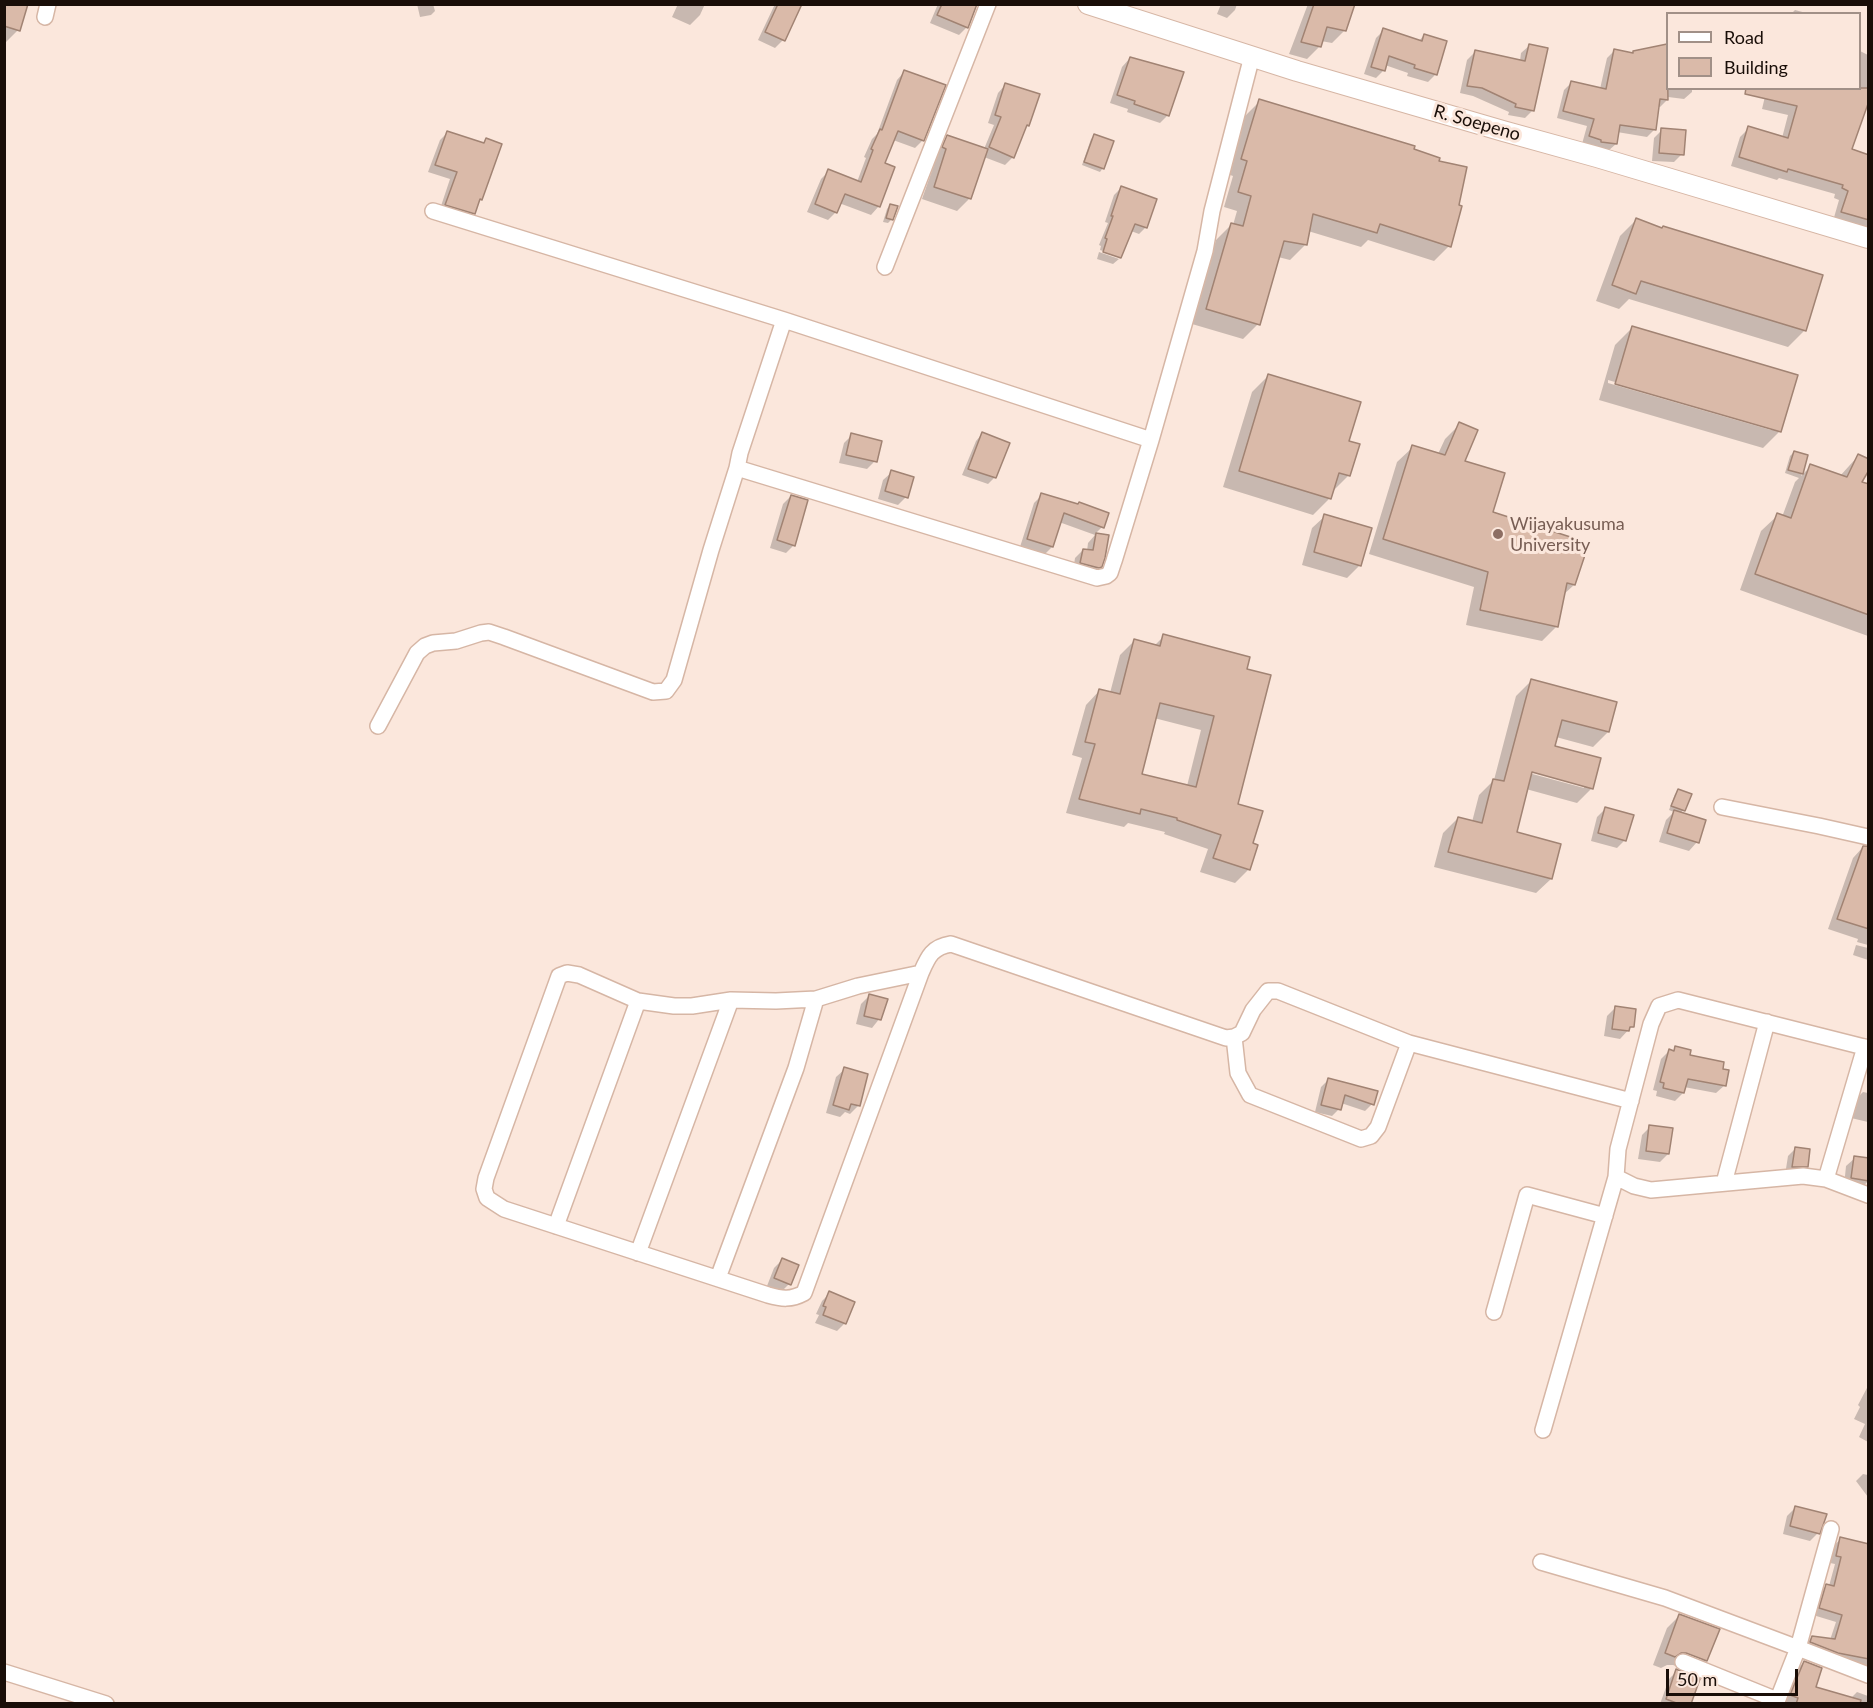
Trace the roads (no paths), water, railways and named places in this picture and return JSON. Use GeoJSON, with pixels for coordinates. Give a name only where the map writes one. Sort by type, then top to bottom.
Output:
{"type":"FeatureCollection","features":[{"type":"Feature","properties":{"kind":"street"},"geometry":{"type":"LineString","coordinates":[[885,267],[988,4]]}},
{"type":"Feature","properties":{"kind":"street","name":"R. Soepeno"},"geometry":{"type":"LineString","coordinates":[[1088,4],[1308,74],[1869,238]]}},
{"type":"Feature","properties":{"kind":"street"},"geometry":{"type":"LineString","coordinates":[[737,468],[1103,578],[1110,573],[1205,251],[1212,211],[1252,56]]}},
{"type":"Feature","properties":{"kind":"street"},"geometry":{"type":"LineString","coordinates":[[433,211],[783,320],[1151,440]]}},
{"type":"Feature","properties":{"kind":"street"},"geometry":{"type":"LineString","coordinates":[[378,726],[417,653],[425,646],[489,632],[653,692],[666,691],[674,680],[740,453],[783,320]]}},
{"type":"Feature","properties":{"kind":"street"},"geometry":{"type":"LineString","coordinates":[[1722,807],[1869,837]]}},
{"type":"Feature","properties":{"kind":"street"},"geometry":{"type":"LineString","coordinates":[[921,973],[858,986],[816,999],[731,1000],[692,1006],[638,1001],[579,975],[567,973],[559,976],[486,1178],[484,1189],[487,1198],[504,1209],[780,1299],[793,1299],[804,1293],[921,973],[928,957],[939,945],[951,944],[1226,1038],[1242,1033],[1253,1010],[1268,991],[1278,991],[1409,1043],[1631,1101]]}},
{"type":"Feature","properties":{"kind":"street"},"geometry":{"type":"LineString","coordinates":[[718,1278],[796,1068],[816,999]]}},
{"type":"Feature","properties":{"kind":"street"},"geometry":{"type":"LineString","coordinates":[[638,1253],[731,1000]]}},
{"type":"Feature","properties":{"kind":"street"},"geometry":{"type":"LineString","coordinates":[[1543,1430],[1616,1177],[1618,1149],[1651,1024],[1659,1006],[1678,1000],[1867,1047],[1826,1179]]}},
{"type":"Feature","properties":{"kind":"street"},"geometry":{"type":"LineString","coordinates":[[556,1226],[638,1001]]}},
{"type":"Feature","properties":{"kind":"street"},"geometry":{"type":"LineString","coordinates":[[1724,1183],[1767,1022]]}},
{"type":"Feature","properties":{"kind":"street"},"geometry":{"type":"LineString","coordinates":[[1234,1037],[1238,1073],[1250,1095],[1361,1139],[1371,1136],[1378,1127],[1409,1043]]}},
{"type":"Feature","properties":{"kind":"street"},"geometry":{"type":"LineString","coordinates":[[1616,1177],[1634,1186],[1651,1190],[1803,1176],[1826,1179],[1869,1195]]}},
{"type":"Feature","properties":{"kind":"street"},"geometry":{"type":"LineString","coordinates":[[1494,1312],[1527,1195],[1605,1216]]}},
{"type":"Feature","properties":{"kind":"street"},"geometry":{"type":"LineString","coordinates":[[1683,1662],[1777,1702],[1798,1648],[1832,1529]]}},
{"type":"Feature","properties":{"kind":"street"},"geometry":{"type":"LineString","coordinates":[[1541,1563],[1665,1598],[1869,1675]]}},
{"type":"Feature","properties":{"kind":"street"},"geometry":{"type":"LineString","coordinates":[[4,1672],[106,1704]]}},
{"type":"Feature","properties":{"kind":"place","name":"Wijayakusuma University"},"geometry":{"type":"Point","coordinates":[1498,534]}}]}
